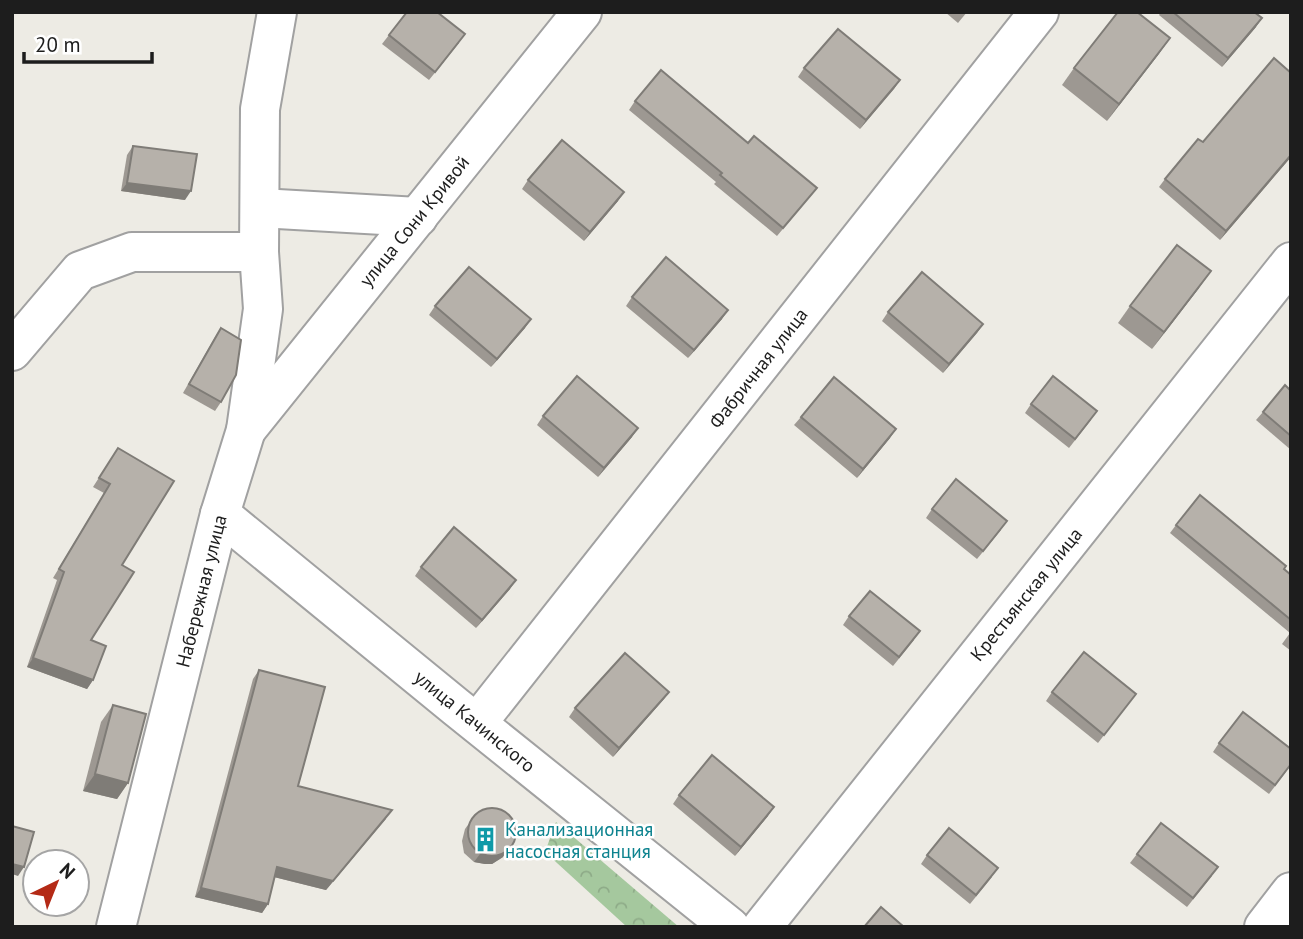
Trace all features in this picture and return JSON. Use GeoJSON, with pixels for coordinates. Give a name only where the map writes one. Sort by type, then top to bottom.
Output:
{"type":"FeatureCollection","features":[{"type":"Feature","properties":{"kind":"street","name":"Набережная улица"},"geometry":{"type":"LineString","coordinates":[[116,927],[220,514],[246,430],[263,309],[259,252],[260,109],[276,12]]}},
{"type":"Feature","properties":{"kind":"street","name":"улица Сони Кривой"},"geometry":{"type":"LineString","coordinates":[[246,430],[582,12]]}},
{"type":"Feature","properties":{"kind":"street","name":"Фабричная улица"},"geometry":{"type":"LineString","coordinates":[[477,723],[1039,12]]}},
{"type":"Feature","properties":{"kind":"street"},"geometry":{"type":"LineString","coordinates":[[260,208],[418,217]]}},
{"type":"Feature","properties":{"kind":"street"},"geometry":{"type":"LineString","coordinates":[[12,351],[80,271],[132,252],[259,252]]}},
{"type":"Feature","properties":{"kind":"street","name":"Крестьянская улица"},"geometry":{"type":"LineString","coordinates":[[762,927],[1291,262]]}},
{"type":"Feature","properties":{"kind":"street","name":"улица Качинского"},"geometry":{"type":"LineString","coordinates":[[220,514],[730,927]]}},
{"type":"Feature","properties":{"kind":"street"},"geometry":{"type":"LineString","coordinates":[[1264,927],[1291,892]]}},
{"type":"Feature","properties":{"kind":"green space"},"geometry":{"type":"Polygon","coordinates":[[[556,822],[679,927],[627,927],[545,852],[556,822]]]}},
{"type":"Feature","properties":{"kind":"building"},"geometry":{"type":"Polygon","coordinates":[[[407,12],[437,12],[465,34],[435,72],[389,35],[407,12]]]}},
{"type":"Feature","properties":{"kind":"building"},"geometry":{"type":"Polygon","coordinates":[[[1118,12],[1137,12],[1170,38],[1119,104],[1074,68],[1118,12]]]}},
{"type":"Feature","properties":{"kind":"building"},"geometry":{"type":"Polygon","coordinates":[[[1173,12],[1254,12],[1262,18],[1228,58],[1173,12]]]}},
{"type":"Feature","properties":{"kind":"building"},"geometry":{"type":"Polygon","coordinates":[[[838,29],[900,80],[866,120],[804,68],[838,29]]]}},
{"type":"Feature","properties":{"kind":"building"},"geometry":{"type":"Polygon","coordinates":[[[1274,58],[1291,73],[1291,155],[1226,231],[1165,179],[1198,139],[1203,142],[1274,58]]]}},
{"type":"Feature","properties":{"kind":"building"},"geometry":{"type":"Polygon","coordinates":[[[661,70],[748,143],[754,136],[817,188],[783,228],[635,101],[661,70]]]}},
{"type":"Feature","properties":{"kind":"building"},"geometry":{"type":"Polygon","coordinates":[[[562,140],[624,192],[590,232],[528,180],[562,140]]]}},
{"type":"Feature","properties":{"kind":"building"},"geometry":{"type":"Polygon","coordinates":[[[133,146],[197,154],[191,191],[127,183],[133,146]]]}},
{"type":"Feature","properties":{"kind":"building"},"geometry":{"type":"Polygon","coordinates":[[[1177,245],[1211,271],[1164,332],[1130,306],[1177,245]]]}},
{"type":"Feature","properties":{"kind":"building"},"geometry":{"type":"Polygon","coordinates":[[[666,257],[728,310],[694,350],[632,297],[666,257]]]}},
{"type":"Feature","properties":{"kind":"building"},"geometry":{"type":"Polygon","coordinates":[[[469,267],[531,319],[497,359],[435,306],[469,267]]]}},
{"type":"Feature","properties":{"kind":"building"},"geometry":{"type":"Polygon","coordinates":[[[922,272],[983,324],[949,364],[888,312],[922,272]]]}},
{"type":"Feature","properties":{"kind":"building"},"geometry":{"type":"Polygon","coordinates":[[[221,328],[241,340],[236,375],[221,402],[189,384],[221,328]]]}},
{"type":"Feature","properties":{"kind":"building"},"geometry":{"type":"Polygon","coordinates":[[[577,376],[638,428],[604,468],[543,416],[577,376]]]}},
{"type":"Feature","properties":{"kind":"building"},"geometry":{"type":"Polygon","coordinates":[[[1053,376],[1097,411],[1075,439],[1031,404],[1053,376]]]}},
{"type":"Feature","properties":{"kind":"building"},"geometry":{"type":"Polygon","coordinates":[[[834,377],[896,429],[863,469],[801,417],[834,377]]]}},
{"type":"Feature","properties":{"kind":"building"},"geometry":{"type":"Polygon","coordinates":[[[1285,385],[1291,391],[1291,436],[1263,412],[1285,385]]]}},
{"type":"Feature","properties":{"kind":"building"},"geometry":{"type":"Polygon","coordinates":[[[118,448],[174,481],[122,565],[134,572],[91,640],[106,646],[93,680],[33,658],[64,572],[59,569],[110,484],[99,478],[118,448]]]}},
{"type":"Feature","properties":{"kind":"building"},"geometry":{"type":"Polygon","coordinates":[[[956,479],[1007,521],[983,551],[932,509],[956,479]]]}},
{"type":"Feature","properties":{"kind":"building"},"geometry":{"type":"Polygon","coordinates":[[[1200,495],[1286,566],[1284,569],[1291,575],[1291,620],[1176,525],[1200,495]]]}},
{"type":"Feature","properties":{"kind":"building"},"geometry":{"type":"Polygon","coordinates":[[[454,527],[516,580],[482,620],[421,567],[454,527]]]}},
{"type":"Feature","properties":{"kind":"building"},"geometry":{"type":"Polygon","coordinates":[[[870,591],[920,631],[899,657],[849,616],[870,591]]]}},
{"type":"Feature","properties":{"kind":"building"},"geometry":{"type":"Polygon","coordinates":[[[1084,652],[1136,694],[1104,735],[1052,692],[1084,652]]]}},
{"type":"Feature","properties":{"kind":"building"},"geometry":{"type":"Polygon","coordinates":[[[625,653],[669,692],[619,748],[575,708],[625,653]]]}},
{"type":"Feature","properties":{"kind":"building"},"geometry":{"type":"Polygon","coordinates":[[[259,670],[325,687],[298,786],[392,810],[333,881],[277,867],[268,904],[201,888],[259,670]]]}},
{"type":"Feature","properties":{"kind":"building"},"geometry":{"type":"Polygon","coordinates":[[[113,705],[146,714],[128,783],[95,774],[113,705]]]}},
{"type":"Feature","properties":{"kind":"building"},"geometry":{"type":"Polygon","coordinates":[[[1243,712],[1291,749],[1291,764],[1275,785],[1219,743],[1243,712]]]}},
{"type":"Feature","properties":{"kind":"building"},"geometry":{"type":"Polygon","coordinates":[[[712,755],[774,807],[741,847],[679,795],[712,755]]]}},
{"type":"Feature","properties":{"kind":"building","name":"Канализационная насосная станция"},"geometry":{"type":"Polygon","coordinates":[[[492,808],[509,815],[516,832],[509,849],[492,856],[475,849],[468,832],[475,815],[492,808]]]}},
{"type":"Feature","properties":{"kind":"building"},"geometry":{"type":"Polygon","coordinates":[[[1161,823],[1218,867],[1193,898],[1137,854],[1161,823]]]}},
{"type":"Feature","properties":{"kind":"building"},"geometry":{"type":"Polygon","coordinates":[[[12,826],[34,832],[29,848],[21,848],[21,866],[12,864],[12,826]]]}},
{"type":"Feature","properties":{"kind":"building"},"geometry":{"type":"Polygon","coordinates":[[[949,828],[998,868],[976,895],[927,855],[949,828]]]}},
{"type":"Feature","properties":{"kind":"building"},"geometry":{"type":"Polygon","coordinates":[[[881,907],[904,927],[864,927],[881,907]]]}},
{"type":"Feature","properties":{"kind":"place","name":"Канализационная насосная станция"},"geometry":{"type":"Point","coordinates":[485,840]}}]}
